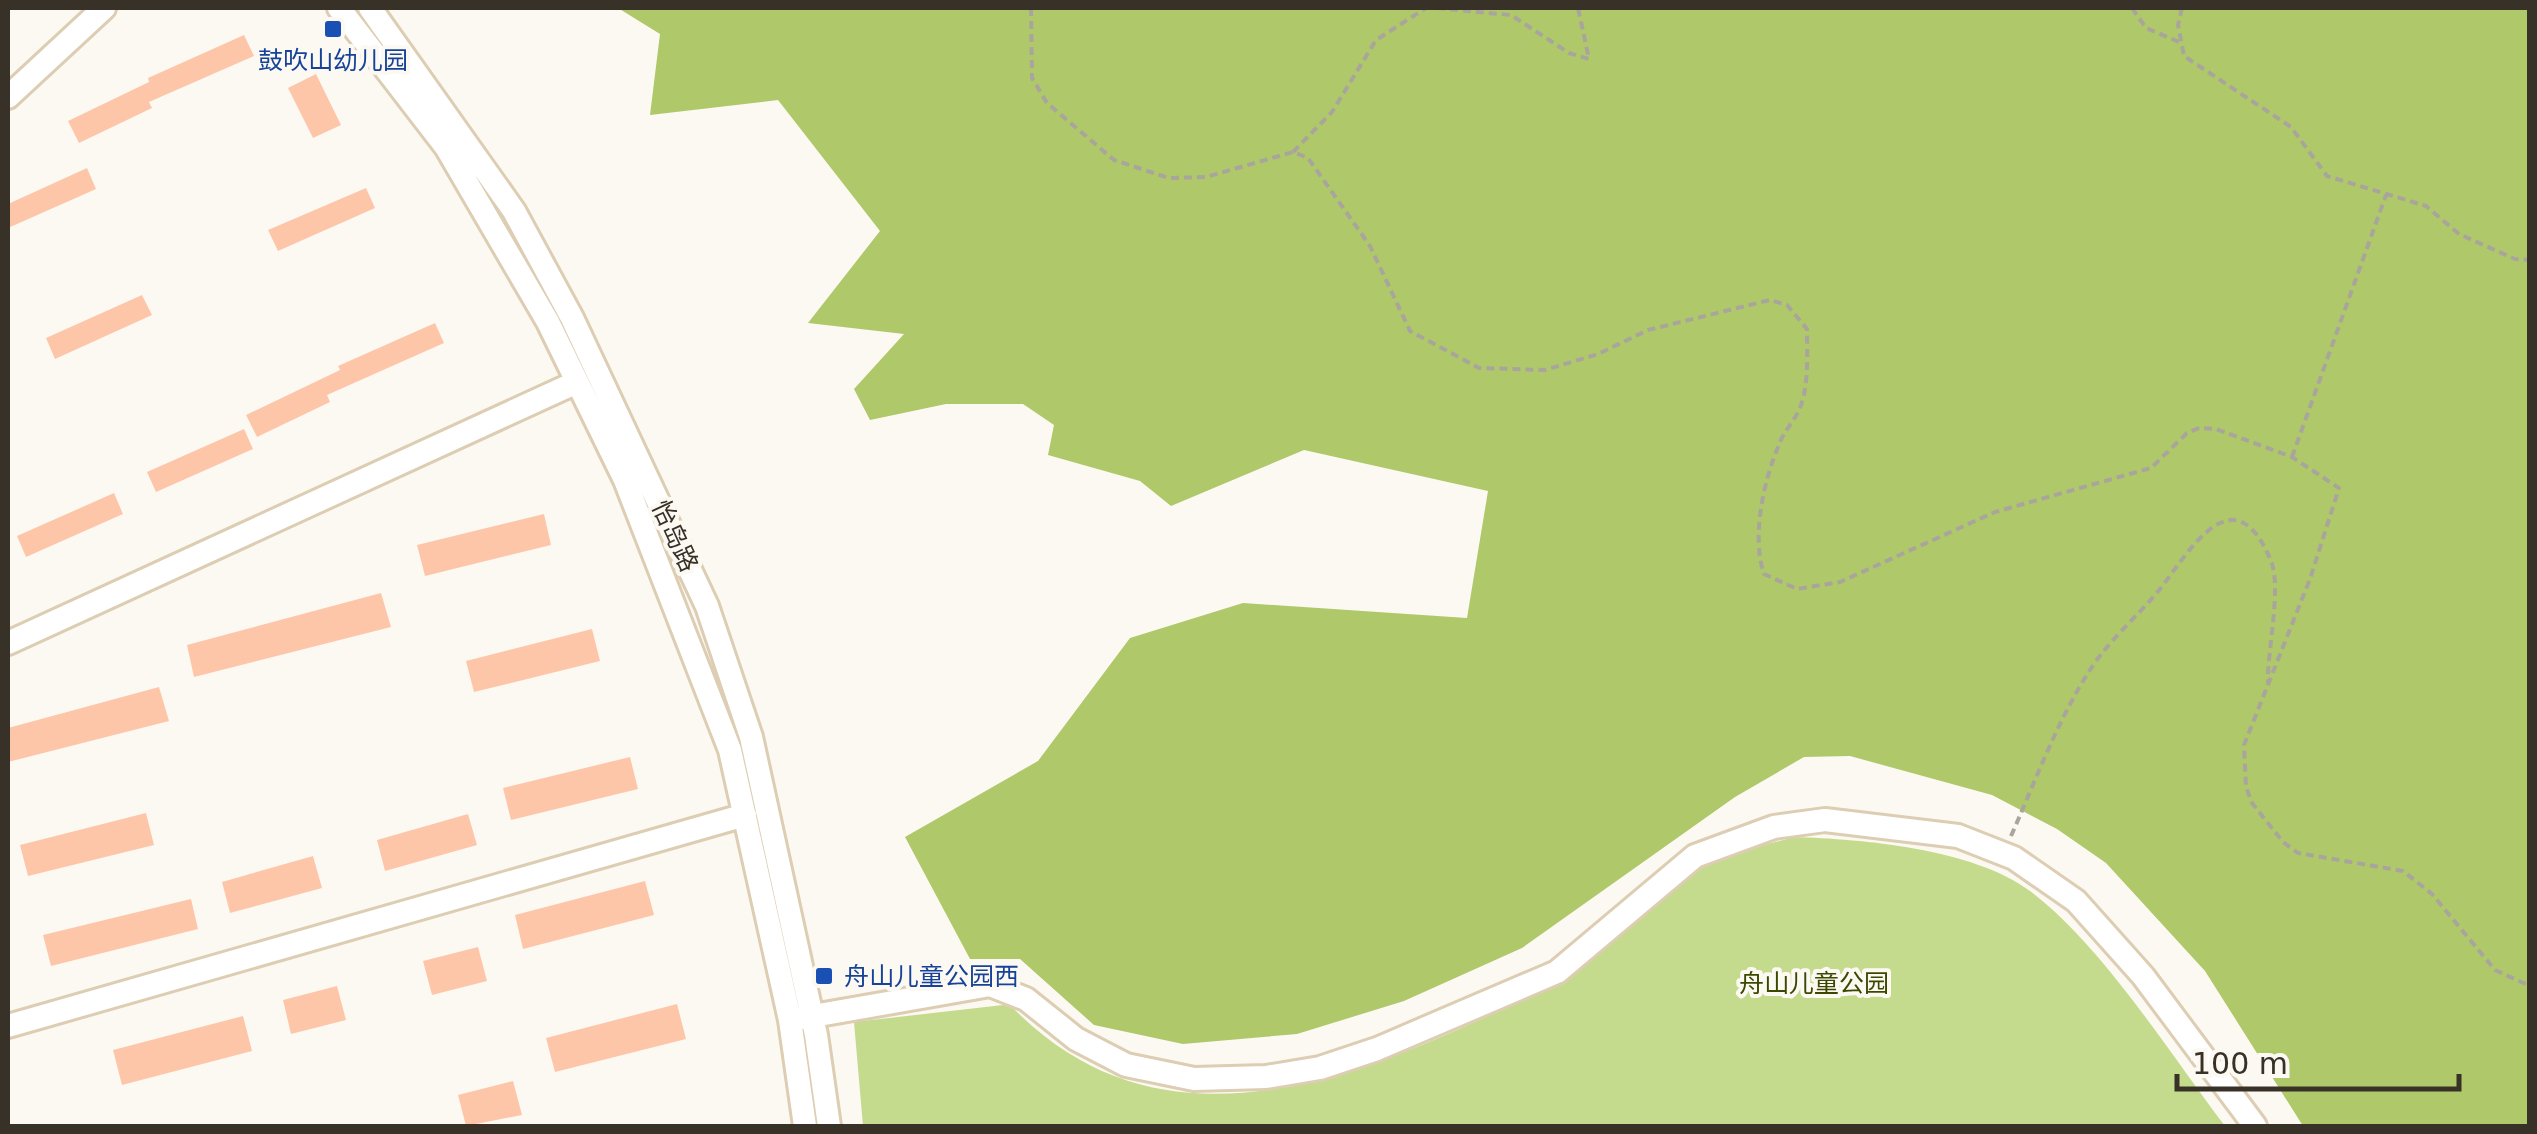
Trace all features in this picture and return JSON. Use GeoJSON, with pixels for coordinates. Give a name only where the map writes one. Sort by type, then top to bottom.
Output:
{"type":"FeatureCollection","features":[{"type":"Feature","properties":{"kind":"street"},"geometry":{"type":"LineString","coordinates":[[8,96],[104,8]]}},
{"type":"Feature","properties":{"kind":"street"},"geometry":{"type":"LineString","coordinates":[[339,8],[446,147],[548,322],[625,480],[730,750],[801,1017],[805,1126]]}},
{"type":"Feature","properties":{"kind":"street","name":"怡岛路"},"geometry":{"type":"LineString","coordinates":[[370,8],[514,211],[572,318],[707,606],[751,737],[801,1017],[830,1126]]}},
{"type":"Feature","properties":{"kind":"street"},"geometry":{"type":"LineString","coordinates":[[8,643],[577,382]]}},
{"type":"Feature","properties":{"kind":"street"},"geometry":{"type":"LineString","coordinates":[[8,1026],[745,815]]}},
{"type":"Feature","properties":{"kind":"street"},"geometry":{"type":"LineString","coordinates":[[801,1017],[990,985],[1026,998],[1076,1040],[1126,1065],[1194,1079],[1266,1077],[1320,1068],[1377,1049],[1557,972],[1602,937],[1665,878],[1732,840],[1774,827],[1825,820],[1958,836],[2003,854],[2076,902],[2143,976],[2255,1126]]}},
{"type":"Feature","properties":{"kind":"path"},"geometry":{"type":"LineString","coordinates":[[1031,8],[1032,78],[1047,103],[1114,160],[1170,178],[1206,178],[1293,152],[1332,112],[1376,40],[1426,8]]}},
{"type":"Feature","properties":{"kind":"path"},"geometry":{"type":"LineString","coordinates":[[1437,8],[1511,15],[1569,53],[1588,59],[1578,8]]}},
{"type":"Feature","properties":{"kind":"path"},"geometry":{"type":"LineString","coordinates":[[2132,8],[2146,28],[2181,43]]}},
{"type":"Feature","properties":{"kind":"path"},"geometry":{"type":"LineString","coordinates":[[2182,8],[2178,25],[2184,56],[2290,128],[2327,176],[2426,206],[2459,234],[2515,259],[2530,260]]}},
{"type":"Feature","properties":{"kind":"path"},"geometry":{"type":"LineString","coordinates":[[1293,152],[1317,166],[1355,220],[1410,331],[1479,368],[1545,370],[1598,354],[1664,325],[1770,300],[1787,305],[1807,329],[1805,386],[1800,408],[1780,442],[1771,471],[1758,555],[1764,574],[1797,589],[1840,582],[1995,512],[2151,468],[2187,433],[2199,428],[2216,429],[2292,457],[2339,488],[2244,745],[2246,787],[2260,814],[2283,842],[2317,858],[2403,871],[2432,894],[2494,970],[2530,986]]}},
{"type":"Feature","properties":{"kind":"path"},"geometry":{"type":"LineString","coordinates":[[2292,457],[2386,196]]}},
{"type":"Feature","properties":{"kind":"path"},"geometry":{"type":"LineString","coordinates":[[2003,854],[2091,668],[2157,592],[2192,541],[2222,522],[2238,523],[2254,534],[2272,562],[2276,581],[2268,688]]}},
{"type":"Feature","properties":{"kind":"green space"},"geometry":{"type":"Polygon","coordinates":[[[618,8],[2529,8],[2529,1126],[2303,1126],[2205,971],[2106,863],[2057,829],[1992,795],[1850,756],[1804,757],[1735,797],[1522,948],[1404,1001],[1297,1034],[1183,1044],[1094,1025],[1020,959],[970,959],[905,837],[1038,761],[1130,638],[1243,603],[1467,618],[1488,491],[1304,450],[1171,506],[1140,481],[1048,455],[1054,425],[1023,404],[946,404],[870,420],[854,389],[904,334],[808,323],[880,231],[778,100],[650,115],[660,34],[618,8]]]}},
{"type":"Feature","properties":{"kind":"green space","name":"舟山儿童公园"},"geometry":{"type":"Polygon","coordinates":[[[1794,837],[1852,840],[1949,856],[2007,877],[2030,891],[2109,970],[2225,1126],[863,1126],[854,1022],[1003,1005],[1014,1009],[1060,1048],[1108,1074],[1158,1089],[1210,1094],[1262,1091],[1369,1065],[1484,1018],[1597,954],[1680,877],[1721,858],[1794,837]]]}},
{"type":"Feature","properties":{"kind":"building"},"geometry":{"type":"Polygon","coordinates":[[[244,35],[254,56],[149,102],[152,108],[79,143],[68,121],[149,82],[148,78],[244,35]]]}},
{"type":"Feature","properties":{"kind":"building"},"geometry":{"type":"Polygon","coordinates":[[[316,74],[341,125],[313,138],[288,88],[316,74]]]}},
{"type":"Feature","properties":{"kind":"building"},"geometry":{"type":"Polygon","coordinates":[[[87,168],[96,189],[8,228],[8,204],[87,168]]]}},
{"type":"Feature","properties":{"kind":"building"},"geometry":{"type":"Polygon","coordinates":[[[366,188],[375,208],[278,251],[268,230],[366,188]]]}},
{"type":"Feature","properties":{"kind":"building"},"geometry":{"type":"Polygon","coordinates":[[[142,295],[152,315],[55,359],[46,338],[142,295]]]}},
{"type":"Feature","properties":{"kind":"building"},"geometry":{"type":"Polygon","coordinates":[[[435,323],[444,343],[327,395],[330,402],[257,437],[246,415],[340,370],[338,366],[435,323]]]}},
{"type":"Feature","properties":{"kind":"building"},"geometry":{"type":"Polygon","coordinates":[[[244,429],[253,449],[156,492],[147,472],[244,429]]]}},
{"type":"Feature","properties":{"kind":"building"},"geometry":{"type":"Polygon","coordinates":[[[114,493],[123,514],[26,557],[17,536],[114,493]]]}},
{"type":"Feature","properties":{"kind":"building"},"geometry":{"type":"Polygon","coordinates":[[[544,514],[551,545],[425,576],[417,545],[544,514]]]}},
{"type":"Feature","properties":{"kind":"building"},"geometry":{"type":"Polygon","coordinates":[[[381,593],[391,627],[194,677],[187,645],[381,593]]]}},
{"type":"Feature","properties":{"kind":"building"},"geometry":{"type":"Polygon","coordinates":[[[592,629],[600,661],[474,692],[466,661],[592,629]]]}},
{"type":"Feature","properties":{"kind":"building"},"geometry":{"type":"Polygon","coordinates":[[[159,687],[169,721],[8,762],[8,728],[159,687]]]}},
{"type":"Feature","properties":{"kind":"building"},"geometry":{"type":"Polygon","coordinates":[[[630,757],[638,789],[511,820],[503,788],[630,757]]]}},
{"type":"Feature","properties":{"kind":"building"},"geometry":{"type":"Polygon","coordinates":[[[146,813],[154,845],[28,876],[20,845],[146,813]]]}},
{"type":"Feature","properties":{"kind":"building"},"geometry":{"type":"Polygon","coordinates":[[[468,814],[477,845],[385,871],[377,840],[468,814]]]}},
{"type":"Feature","properties":{"kind":"building"},"geometry":{"type":"Polygon","coordinates":[[[313,856],[322,888],[230,913],[222,882],[313,856]]]}},
{"type":"Feature","properties":{"kind":"building"},"geometry":{"type":"Polygon","coordinates":[[[645,881],[654,915],[523,949],[515,915],[645,881]]]}},
{"type":"Feature","properties":{"kind":"building"},"geometry":{"type":"Polygon","coordinates":[[[191,899],[198,929],[51,966],[43,935],[191,899]]]}},
{"type":"Feature","properties":{"kind":"building"},"geometry":{"type":"Polygon","coordinates":[[[478,947],[487,981],[432,995],[423,961],[478,947]]]}},
{"type":"Feature","properties":{"kind":"building"},"geometry":{"type":"Polygon","coordinates":[[[337,986],[346,1020],[291,1034],[283,1000],[337,986]]]}},
{"type":"Feature","properties":{"kind":"building"},"geometry":{"type":"Polygon","coordinates":[[[677,1004],[686,1039],[555,1072],[546,1038],[677,1004]]]}},
{"type":"Feature","properties":{"kind":"building"},"geometry":{"type":"Polygon","coordinates":[[[243,1016],[252,1051],[122,1085],[113,1050],[243,1016]]]}},
{"type":"Feature","properties":{"kind":"building"},"geometry":{"type":"Polygon","coordinates":[[[513,1081],[522,1115],[466,1126],[458,1095],[513,1081]]]}},
{"type":"Feature","properties":{"kind":"place","name":"鼓吹山幼儿园"},"geometry":{"type":"Point","coordinates":[333,29]}},
{"type":"Feature","properties":{"kind":"place","name":"舟山儿童公园西"},"geometry":{"type":"Point","coordinates":[824,976]}}]}
